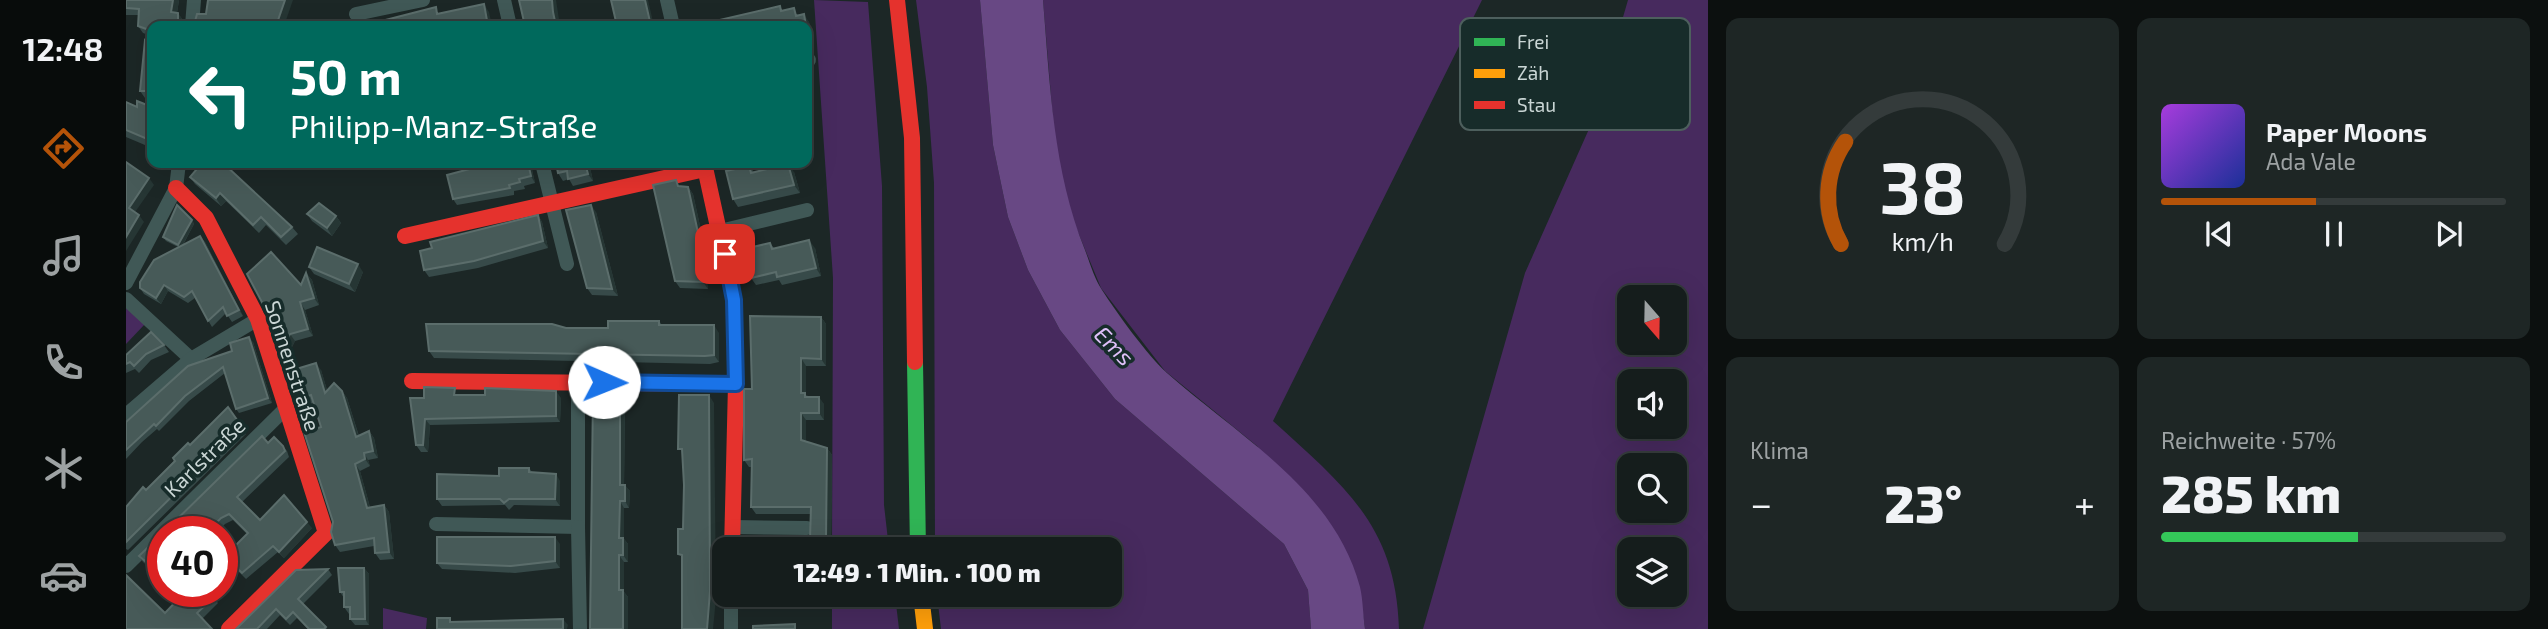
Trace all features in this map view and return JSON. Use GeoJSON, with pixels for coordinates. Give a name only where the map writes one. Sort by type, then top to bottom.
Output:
{"type":"FeatureCollection","features":[{"type":"Feature","properties":{"kind":"street"},"geometry":{"type":"LineString","coordinates":[[192,21],[194,0]]}},
{"type":"Feature","properties":{"kind":"street"},"geometry":{"type":"LineString","coordinates":[[356,14],[423,0]]}},
{"type":"Feature","properties":{"kind":"street"},"geometry":{"type":"LineString","coordinates":[[504,0],[509,21]]}},
{"type":"Feature","properties":{"kind":"street"},"geometry":{"type":"LineString","coordinates":[[667,0],[672,21]]}},
{"type":"Feature","properties":{"kind":"street"},"geometry":{"type":"LineString","coordinates":[[897,0],[905,52],[916,200],[918,537]]}},
{"type":"Feature","properties":{"kind":"street"},"geometry":{"type":"LineString","coordinates":[[126,283],[176,188],[178,168]]}},
{"type":"Feature","properties":{"kind":"street"},"geometry":{"type":"LineString","coordinates":[[543,168],[567,264]]}},
{"type":"Feature","properties":{"kind":"street"},"geometry":{"type":"LineString","coordinates":[[405,236],[695,168]]}},
{"type":"Feature","properties":{"kind":"street"},"geometry":{"type":"LineString","coordinates":[[704,168],[734,300],[736,384],[732,537]]}},
{"type":"Feature","properties":{"kind":"street","name":"Sonnenstraße"},"geometry":{"type":"LineString","coordinates":[[176,188],[206,218],[258,319],[326,533],[229,629]]}},
{"type":"Feature","properties":{"kind":"street"},"geometry":{"type":"LineString","coordinates":[[720,231],[807,210]]}},
{"type":"Feature","properties":{"kind":"street"},"geometry":{"type":"LineString","coordinates":[[126,299],[191,359]]}},
{"type":"Feature","properties":{"kind":"street"},"geometry":{"type":"LineString","coordinates":[[126,415],[191,359],[258,319]]}},
{"type":"Feature","properties":{"kind":"street"},"geometry":{"type":"LineString","coordinates":[[412,381],[736,384]]}},
{"type":"Feature","properties":{"kind":"street"},"geometry":{"type":"LineString","coordinates":[[578,382],[580,629]]}},
{"type":"Feature","properties":{"kind":"street","name":"Karlstraße"},"geometry":{"type":"LineString","coordinates":[[126,566],[285,410]]}},
{"type":"Feature","properties":{"kind":"street"},"geometry":{"type":"LineString","coordinates":[[436,524],[578,527]]}},
{"type":"Feature","properties":{"kind":"street"},"geometry":{"type":"LineString","coordinates":[[732,527],[807,528]]}},
{"type":"Feature","properties":{"kind":"street"},"geometry":{"type":"LineString","coordinates":[[731,607],[731,629]]}},
{"type":"Feature","properties":{"kind":"street"},"geometry":{"type":"LineString","coordinates":[[922,607],[925,629]]}},
{"type":"Feature","properties":{"kind":"shaded area"},"geometry":{"type":"Polygon","coordinates":[[[814,0],[868,2],[882,186],[884,505],[888,537],[832,537],[833,278],[814,0]]]}},
{"type":"Feature","properties":{"kind":"shaded area"},"geometry":{"type":"Polygon","coordinates":[[[916,0],[980,0],[993,145],[1008,217],[1028,270],[1060,330],[1115,399],[1284,544],[1308,590],[1311,629],[941,629],[938,607],[1122,607],[1122,537],[935,537],[934,183],[927,87],[916,0]]]}},
{"type":"Feature","properties":{"kind":"shaded area"},"geometry":{"type":"Polygon","coordinates":[[[1043,0],[1482,0],[1473,18],[1460,18],[1460,44],[1273,421],[1322,466],[1362,510],[1377,535],[1388,562],[1396,593],[1399,629],[1365,629],[1359,586],[1257,446],[1165,371],[1101,288],[1075,225],[1061,176],[1054,132],[1043,0]]]}},
{"type":"Feature","properties":{"kind":"shaded area"},"geometry":{"type":"Polygon","coordinates":[[[1628,0],[1708,0],[1708,629],[1423,629],[1525,273],[1589,130],[1690,130],[1690,18],[1623,18],[1628,0]]]}},
{"type":"Feature","properties":{"kind":"shaded area"},"geometry":{"type":"Polygon","coordinates":[[[126,308],[145,324],[126,344],[126,308]]]}},
{"type":"Feature","properties":{"kind":"shaded area"},"geometry":{"type":"Polygon","coordinates":[[[832,607],[896,607],[899,629],[832,629],[832,607]]]}},
{"type":"Feature","properties":{"kind":"shaded area"},"geometry":{"type":"Polygon","coordinates":[[[383,608],[427,618],[426,629],[383,629],[383,608]]]}},
{"type":"Feature","properties":{"kind":"water","name":"Ems"},"geometry":{"type":"Polygon","coordinates":[[[980,0],[1043,0],[1059,158],[1074,220],[1097,281],[1159,365],[1280,467],[1329,521],[1347,552],[1360,587],[1365,629],[1311,629],[1308,590],[1284,544],[1115,399],[1060,330],[1028,270],[1008,217],[993,145],[980,0]]]}},
{"type":"Feature","properties":{"kind":"building"},"geometry":{"type":"Polygon","coordinates":[[[126,0],[173,0],[171,12],[178,13],[178,21],[147,21],[147,29],[138,26],[139,9],[126,8],[126,0]]]}},
{"type":"Feature","properties":{"kind":"building"},"geometry":{"type":"Polygon","coordinates":[[[208,0],[285,0],[278,21],[195,21],[197,14],[206,14],[208,0]]]}},
{"type":"Feature","properties":{"kind":"building"},"geometry":{"type":"Polygon","coordinates":[[[519,0],[552,0],[555,21],[524,21],[519,0]]]}},
{"type":"Feature","properties":{"kind":"building"},"geometry":{"type":"Polygon","coordinates":[[[611,0],[645,0],[650,21],[616,21],[611,0]]]}},
{"type":"Feature","properties":{"kind":"building"},"geometry":{"type":"Polygon","coordinates":[[[484,4],[487,21],[382,21],[436,7],[437,14],[484,4]]]}},
{"type":"Feature","properties":{"kind":"building"},"geometry":{"type":"Polygon","coordinates":[[[780,6],[781,11],[794,8],[796,16],[804,14],[805,21],[715,21],[780,6]]]}},
{"type":"Feature","properties":{"kind":"building"},"geometry":{"type":"Polygon","coordinates":[[[145,40],[147,91],[140,91],[145,40]]]}},
{"type":"Feature","properties":{"kind":"building"},"geometry":{"type":"Polygon","coordinates":[[[137,101],[147,105],[147,139],[126,130],[126,102],[137,107],[137,101]]]}},
{"type":"Feature","properties":{"kind":"building"},"geometry":{"type":"Polygon","coordinates":[[[126,162],[149,178],[129,208],[139,215],[126,237],[126,162]]]}},
{"type":"Feature","properties":{"kind":"building"},"geometry":{"type":"Polygon","coordinates":[[[198,168],[228,168],[292,227],[281,237],[261,217],[253,225],[220,193],[216,198],[190,177],[198,168]]]}},
{"type":"Feature","properties":{"kind":"building"},"geometry":{"type":"Polygon","coordinates":[[[473,168],[529,168],[531,176],[519,179],[520,182],[509,185],[510,188],[453,199],[447,175],[473,168]]]}},
{"type":"Feature","properties":{"kind":"building"},"geometry":{"type":"Polygon","coordinates":[[[557,168],[586,168],[588,174],[568,179],[567,171],[558,173],[557,168]]]}},
{"type":"Feature","properties":{"kind":"building"},"geometry":{"type":"Polygon","coordinates":[[[750,168],[751,173],[772,168],[789,168],[794,185],[733,199],[726,171],[750,168]]]}},
{"type":"Feature","properties":{"kind":"building"},"geometry":{"type":"Polygon","coordinates":[[[676,180],[678,186],[688,187],[706,269],[701,270],[703,282],[675,281],[653,185],[676,180]]]}},
{"type":"Feature","properties":{"kind":"building"},"geometry":{"type":"Polygon","coordinates":[[[319,203],[336,216],[327,228],[307,214],[319,203]]]}},
{"type":"Feature","properties":{"kind":"building"},"geometry":{"type":"Polygon","coordinates":[[[177,205],[192,220],[178,245],[163,237],[177,205]]]}},
{"type":"Feature","properties":{"kind":"building"},"geometry":{"type":"Polygon","coordinates":[[[591,205],[612,289],[587,288],[566,210],[591,205]]]}},
{"type":"Feature","properties":{"kind":"building"},"geometry":{"type":"Polygon","coordinates":[[[538,215],[543,241],[474,261],[424,270],[420,251],[432,248],[430,242],[538,215]]]}},
{"type":"Feature","properties":{"kind":"building"},"geometry":{"type":"Polygon","coordinates":[[[200,236],[239,310],[227,316],[223,307],[208,321],[192,291],[184,297],[164,285],[156,298],[140,288],[140,282],[154,260],[200,236]]]}},
{"type":"Feature","properties":{"kind":"building"},"geometry":{"type":"Polygon","coordinates":[[[809,240],[816,268],[777,277],[776,272],[751,278],[744,249],[770,243],[772,249],[809,240]]]}},
{"type":"Feature","properties":{"kind":"building"},"geometry":{"type":"Polygon","coordinates":[[[317,247],[358,264],[349,284],[309,267],[317,247]]]}},
{"type":"Feature","properties":{"kind":"building"},"geometry":{"type":"Polygon","coordinates":[[[271,252],[301,285],[306,273],[314,298],[300,302],[308,329],[290,334],[282,349],[277,347],[265,308],[247,274],[271,252]]]}},
{"type":"Feature","properties":{"kind":"building"},"geometry":{"type":"Polygon","coordinates":[[[750,316],[821,317],[821,359],[801,358],[801,393],[805,393],[805,397],[819,397],[819,413],[801,413],[801,440],[827,448],[826,537],[810,537],[811,507],[751,507],[752,459],[744,460],[744,389],[752,389],[750,316]]]}},
{"type":"Feature","properties":{"kind":"building"},"geometry":{"type":"Polygon","coordinates":[[[608,321],[714,325],[714,355],[429,351],[426,324],[552,324],[566,328],[608,328],[608,321]]]}},
{"type":"Feature","properties":{"kind":"building"},"geometry":{"type":"Polygon","coordinates":[[[151,332],[164,345],[146,354],[134,366],[130,362],[126,364],[126,355],[151,332]]]}},
{"type":"Feature","properties":{"kind":"building"},"geometry":{"type":"Polygon","coordinates":[[[249,337],[268,398],[236,409],[223,367],[185,396],[156,426],[154,424],[126,450],[126,422],[188,366],[232,351],[230,343],[249,337]]]}},
{"type":"Feature","properties":{"kind":"building"},"geometry":{"type":"Polygon","coordinates":[[[316,363],[325,393],[334,383],[342,391],[356,437],[369,431],[373,451],[364,453],[365,459],[355,464],[367,508],[384,505],[389,552],[375,553],[374,538],[335,545],[331,532],[333,522],[304,432],[321,427],[311,395],[301,398],[293,370],[316,363]]]}},
{"type":"Feature","properties":{"kind":"building"},"geometry":{"type":"Polygon","coordinates":[[[424,387],[455,388],[454,395],[485,395],[485,388],[556,391],[556,416],[425,419],[423,445],[416,445],[410,398],[424,398],[424,387]]]}},
{"type":"Feature","properties":{"kind":"building"},"geometry":{"type":"Polygon","coordinates":[[[593,395],[620,395],[620,485],[625,485],[625,501],[620,501],[619,538],[623,538],[623,555],[619,555],[619,590],[623,590],[623,629],[590,629],[593,395]]]}},
{"type":"Feature","properties":{"kind":"building"},"geometry":{"type":"Polygon","coordinates":[[[679,395],[709,395],[710,591],[707,629],[682,629],[682,555],[678,554],[678,529],[683,529],[684,485],[682,449],[678,449],[679,395]]]}},
{"type":"Feature","properties":{"kind":"building"},"geometry":{"type":"Polygon","coordinates":[[[228,407],[242,427],[152,516],[147,516],[147,521],[126,542],[126,507],[143,487],[146,490],[175,461],[173,458],[188,443],[190,445],[228,407]]]}},
{"type":"Feature","properties":{"kind":"building"},"geometry":{"type":"Polygon","coordinates":[[[262,436],[268,443],[274,437],[285,451],[237,497],[260,520],[284,495],[307,522],[279,552],[273,546],[242,573],[238,569],[238,543],[248,533],[238,523],[238,516],[180,516],[262,436]]]}},
{"type":"Feature","properties":{"kind":"building"},"geometry":{"type":"Polygon","coordinates":[[[499,468],[529,468],[529,472],[556,474],[555,499],[509,499],[504,503],[500,499],[437,499],[437,474],[499,476],[499,468]]]}},
{"type":"Feature","properties":{"kind":"building"},"geometry":{"type":"Polygon","coordinates":[[[437,537],[555,537],[555,561],[511,566],[437,563],[437,537]]]}},
{"type":"Feature","properties":{"kind":"building"},"geometry":{"type":"Polygon","coordinates":[[[147,548],[147,563],[139,556],[147,548]]]}},
{"type":"Feature","properties":{"kind":"building"},"geometry":{"type":"Polygon","coordinates":[[[338,568],[364,568],[365,619],[350,619],[350,607],[344,607],[344,592],[340,592],[338,568]]]}},
{"type":"Feature","properties":{"kind":"building"},"geometry":{"type":"Polygon","coordinates":[[[328,569],[298,599],[326,627],[324,629],[309,629],[293,612],[286,619],[276,609],[257,629],[236,629],[296,570],[328,569]]]}},
{"type":"Feature","properties":{"kind":"building"},"geometry":{"type":"Polygon","coordinates":[[[126,575],[147,595],[147,607],[159,607],[165,613],[171,607],[203,607],[197,613],[212,629],[126,629],[126,575]]]}},
{"type":"Feature","properties":{"kind":"building"},"geometry":{"type":"Polygon","coordinates":[[[437,618],[450,618],[450,622],[563,619],[563,629],[437,629],[437,618]]]}},
{"type":"Feature","properties":{"kind":"building"},"geometry":{"type":"Polygon","coordinates":[[[795,624],[795,629],[753,629],[753,626],[795,624]]]}},
{"type":"Feature","properties":{"kind":"traffic: fast"},"geometry":{"type":"LineString","coordinates":[[915,362],[918,537]]}},
{"type":"Feature","properties":{"kind":"traffic: slow"},"geometry":{"type":"LineString","coordinates":[[922,607],[925,629]]}},
{"type":"Feature","properties":{"kind":"traffic: jam"},"geometry":{"type":"LineString","coordinates":[[897,0],[912,138],[915,362]]}},
{"type":"Feature","properties":{"kind":"traffic: jam"},"geometry":{"type":"LineString","coordinates":[[705,168],[734,300],[736,384],[732,537]]}},
{"type":"Feature","properties":{"kind":"traffic: jam"},"geometry":{"type":"LineString","coordinates":[[405,236],[705,169]]}},
{"type":"Feature","properties":{"kind":"traffic: jam"},"geometry":{"type":"LineString","coordinates":[[176,188],[206,218],[258,319],[326,533],[229,629]]}},
{"type":"Feature","properties":{"kind":"traffic: jam"},"geometry":{"type":"LineString","coordinates":[[412,381],[736,384]]}},
{"type":"Feature","properties":{"kind":"route"},"geometry":{"type":"LineString","coordinates":[[604,382],[736,384],[734,300],[725,254]]}}]}
